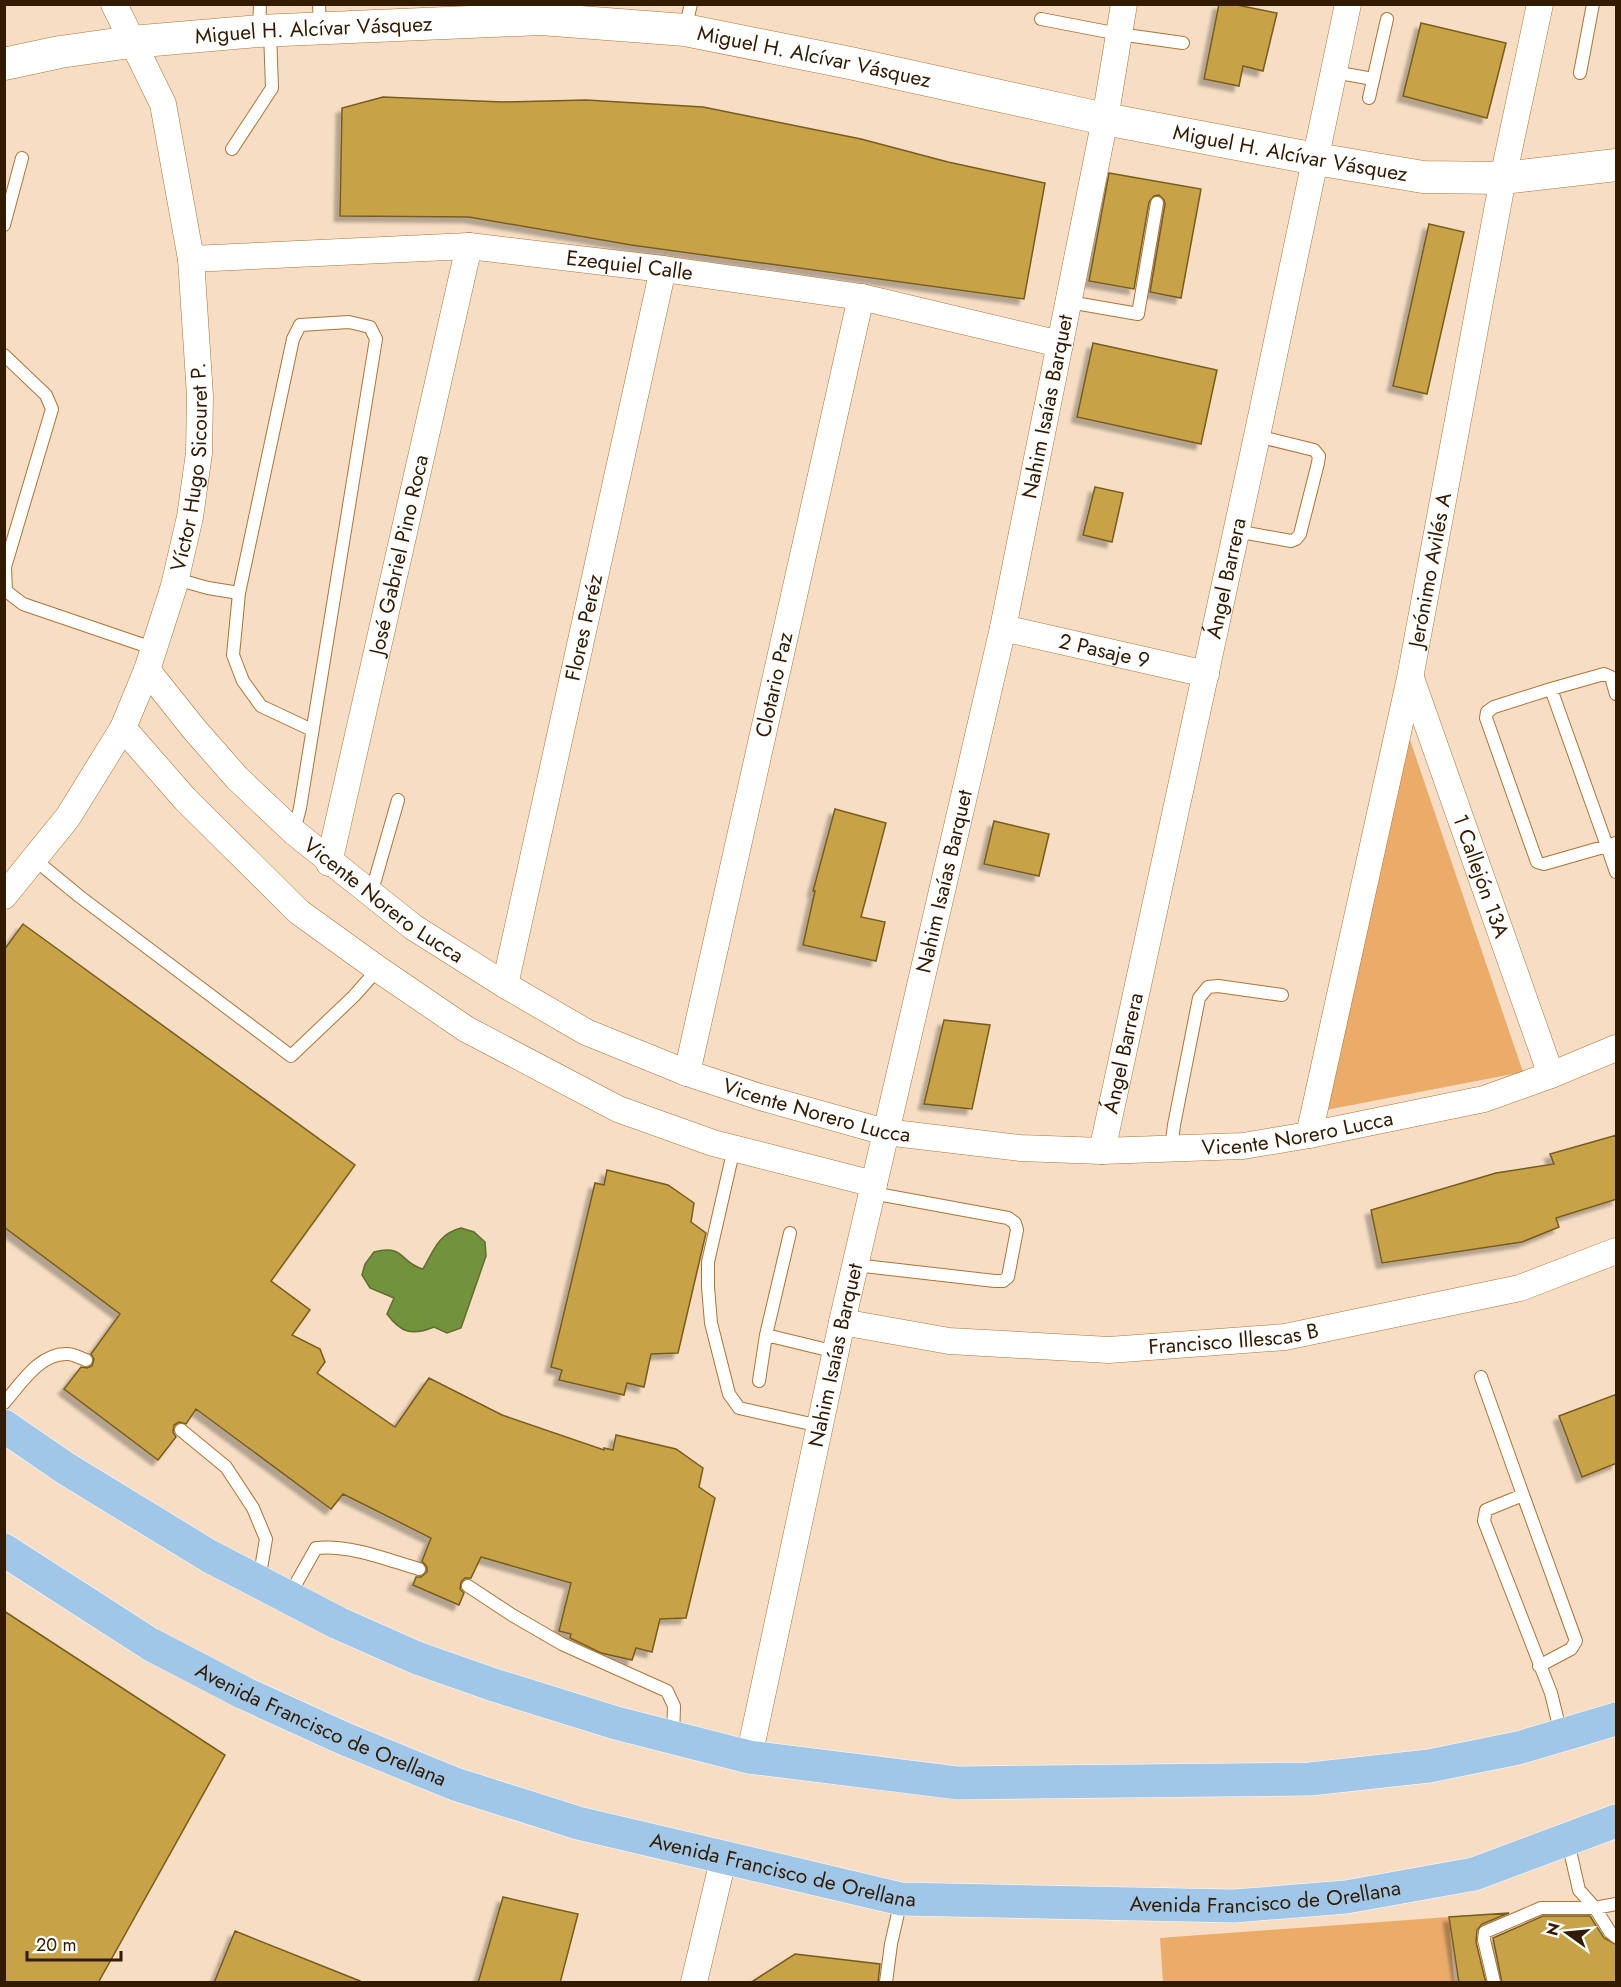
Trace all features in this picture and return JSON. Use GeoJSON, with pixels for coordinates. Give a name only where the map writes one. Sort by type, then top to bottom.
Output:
{"type":"FeatureCollection","features":[{"type":"Feature","properties":{"kind":"main road"},"geometry":{"type":"LineString","coordinates":[[4,1426],[65,1468],[209,1556],[338,1623],[428,1662],[494,1685],[616,1723],[750,1756],[959,1783],[1310,1779],[1429,1766],[1518,1748],[1617,1719]]}},
{"type":"Feature","properties":{"kind":"main road","name":"Avenida Francisco de Orellana"},"geometry":{"type":"LineString","coordinates":[[4,1550],[150,1644],[244,1693],[345,1739],[455,1784],[578,1823],[901,1899],[1234,1906],[1346,1897],[1474,1874],[1617,1821]]}},
{"type":"Feature","properties":{"kind":"street","name":"Víctor Hugo Sicouret P."},"geometry":{"type":"LineString","coordinates":[[4,896],[68,817],[123,728],[151,659],[176,579],[190,517],[198,453],[200,396],[198,336],[191,259],[163,104],[114,4]]}},
{"type":"Feature","properties":{"kind":"street","name":"Nahim Isaías Barquet"},"geometry":{"type":"LineString","coordinates":[[750,1756],[842,1322],[1003,628],[1105,119],[1124,4]]}},
{"type":"Feature","properties":{"kind":"street","name":"Ángel Barrera"},"geometry":{"type":"LineString","coordinates":[[1102,1151],[1348,4]]}},
{"type":"Feature","properties":{"kind":"street","name":"Jerónimo Avilés A"},"geometry":{"type":"LineString","coordinates":[[1309,1135],[1410,678],[1503,178],[1540,4]]}},
{"type":"Feature","properties":{"kind":"street","name":"Miguel H. Alcívar Vásquez"},"geometry":{"type":"LineString","coordinates":[[4,64],[60,52],[263,22],[320,16],[542,12],[688,17],[850,63],[1105,119],[1423,177],[1503,178],[1617,165]]}},
{"type":"Feature","properties":{"kind":"street","name":"Ezequiel Calle"},"geometry":{"type":"LineString","coordinates":[[191,259],[469,246],[663,269],[861,297],[1060,344]]}},
{"type":"Feature","properties":{"kind":"street","name":"José Gabriel Pino Roca"},"geometry":{"type":"LineString","coordinates":[[329,862],[469,246]]}},
{"type":"Feature","properties":{"kind":"street","name":"Flores Peréz"},"geometry":{"type":"LineString","coordinates":[[505,985],[663,269]]}},
{"type":"Feature","properties":{"kind":"street","name":"Clotario Paz"},"geometry":{"type":"LineString","coordinates":[[687,1073],[861,297]]}},
{"type":"Feature","properties":{"kind":"street","name":"2 Pasaje 9"},"geometry":{"type":"LineString","coordinates":[[1003,628],[1206,674]]}},
{"type":"Feature","properties":{"kind":"street","name":"Vicente Norero Lucca"},"geometry":{"type":"LineString","coordinates":[[151,659],[194,729],[237,778],[329,862],[413,927],[505,985],[586,1032],[687,1073],[760,1097],[885,1132],[1020,1148],[1102,1151],[1243,1146],[1309,1135],[1484,1099],[1617,1048]]}},
{"type":"Feature","properties":{"kind":"street","name":"1 Callejón 13A"},"geometry":{"type":"LineString","coordinates":[[1410,678],[1551,1075]]}},
{"type":"Feature","properties":{"kind":"street"},"geometry":{"type":"LineString","coordinates":[[123,728],[185,799],[299,912],[466,1029],[618,1109],[713,1143],[873,1189]]}},
{"type":"Feature","properties":{"kind":"street","name":"Francisco Illescas B"},"geometry":{"type":"LineString","coordinates":[[842,1322],[949,1341],[1109,1350],[1286,1337],[1520,1288],[1617,1251]]}},
{"type":"Feature","properties":{"kind":"street"},"geometry":{"type":"LineString","coordinates":[[694,1983],[724,1856]]}},
{"type":"Feature","properties":{"kind":"lane"},"geometry":{"type":"LineString","coordinates":[[1580,73],[1593,4]]}},
{"type":"Feature","properties":{"kind":"lane"},"geometry":{"type":"LineString","coordinates":[[1369,98],[1387,18]]}},
{"type":"Feature","properties":{"kind":"lane"},"geometry":{"type":"LineString","coordinates":[[1041,19],[1183,43]]}},
{"type":"Feature","properties":{"kind":"lane"},"geometry":{"type":"LineString","coordinates":[[232,149],[272,88],[263,22]]}},
{"type":"Feature","properties":{"kind":"lane"},"geometry":{"type":"LineString","coordinates":[[1334,72],[1373,79]]}},
{"type":"Feature","properties":{"kind":"lane"},"geometry":{"type":"LineString","coordinates":[[4,225],[22,158]]}},
{"type":"Feature","properties":{"kind":"lane"},"geometry":{"type":"LineString","coordinates":[[1069,302],[1138,314],[1157,203]]}},
{"type":"Feature","properties":{"kind":"lane"},"geometry":{"type":"LineString","coordinates":[[294,832],[300,808],[376,339],[370,327],[349,322],[300,325],[293,339],[239,593],[233,655],[243,681],[261,706],[312,730]]}},
{"type":"Feature","properties":{"kind":"lane"},"geometry":{"type":"LineString","coordinates":[[4,355],[46,395],[52,409],[5,567],[6,591],[23,604],[151,659]]}},
{"type":"Feature","properties":{"kind":"lane"},"geometry":{"type":"LineString","coordinates":[[1236,531],[1253,536],[1291,541],[1296,539],[1300,534],[1318,463],[1319,456],[1314,450],[1257,436]]}},
{"type":"Feature","properties":{"kind":"lane"},"geometry":{"type":"LineString","coordinates":[[176,579],[208,588],[239,593]]}},
{"type":"Feature","properties":{"kind":"lane"},"geometry":{"type":"LineString","coordinates":[[1612,844],[1556,862],[1544,864],[1537,862],[1486,718],[1487,712],[1494,707],[1604,674],[1611,677],[1617,694]]}},
{"type":"Feature","properties":{"kind":"lane"},"geometry":{"type":"LineString","coordinates":[[1551,690],[1612,844],[1617,872]]}},
{"type":"Feature","properties":{"kind":"lane"},"geometry":{"type":"LineString","coordinates":[[371,894],[398,800]]}},
{"type":"Feature","properties":{"kind":"lane"},"geometry":{"type":"LineString","coordinates":[[34,859],[79,896],[291,1056],[354,996],[378,969]]}},
{"type":"Feature","properties":{"kind":"lane"},"geometry":{"type":"LineString","coordinates":[[1171,1149],[1198,998],[1208,987],[1218,986],[1282,995]]}},
{"type":"Feature","properties":{"kind":"lane"},"geometry":{"type":"LineString","coordinates":[[734,1148],[708,1262],[711,1323],[729,1394],[739,1408],[820,1426]]}},
{"type":"Feature","properties":{"kind":"lane"},"geometry":{"type":"LineString","coordinates":[[855,1265],[995,1281],[1003,1281],[1008,1277],[1017,1230],[1015,1222],[1008,1218],[873,1189]]}},
{"type":"Feature","properties":{"kind":"lane"},"geometry":{"type":"LineString","coordinates":[[759,1381],[766,1335],[790,1233]]}},
{"type":"Feature","properties":{"kind":"lane"},"geometry":{"type":"LineString","coordinates":[[766,1335],[836,1352]]}},
{"type":"Feature","properties":{"kind":"lane"},"geometry":{"type":"LineString","coordinates":[[4,1403],[35,1368],[51,1356],[68,1354],[86,1360]]}},
{"type":"Feature","properties":{"kind":"lane"},"geometry":{"type":"LineString","coordinates":[[1481,1377],[1576,1641],[1571,1649],[1539,1666]]}},
{"type":"Feature","properties":{"kind":"lane"},"geometry":{"type":"LineString","coordinates":[[182,1430],[226,1467],[254,1508],[266,1539],[258,1582]]}},
{"type":"Feature","properties":{"kind":"lane"},"geometry":{"type":"LineString","coordinates":[[1523,1495],[1486,1510],[1484,1521],[1551,1693],[1562,1735]]}},
{"type":"Feature","properties":{"kind":"lane"},"geometry":{"type":"LineString","coordinates":[[288,1597],[316,1548],[352,1549],[419,1569]]}},
{"type":"Feature","properties":{"kind":"lane"},"geometry":{"type":"LineString","coordinates":[[468,1586],[512,1616],[562,1644],[667,1691],[674,1706],[673,1738]]}},
{"type":"Feature","properties":{"kind":"lane"},"geometry":{"type":"LineString","coordinates":[[1567,1839],[1579,1890],[1595,1908],[1610,1932],[1617,1936]]}},
{"type":"Feature","properties":{"kind":"lane"},"geometry":{"type":"LineString","coordinates":[[886,1983],[891,1944],[901,1899]]}},
{"type":"Feature","properties":{"kind":"lane"},"geometry":{"type":"LineString","coordinates":[[1494,1983],[1484,1940],[1485,1932],[1541,1908],[1595,1908],[1617,1904]]}},
{"type":"Feature","properties":{"kind":"shaded area"},"geometry":{"type":"Polygon","coordinates":[[[1408,734],[1523,1072],[1326,1110],[1408,734]]]}},
{"type":"Feature","properties":{"kind":"shaded area"},"geometry":{"type":"Polygon","coordinates":[[[461,1228],[474,1232],[485,1242],[486,1256],[461,1328],[447,1333],[434,1327],[413,1332],[402,1329],[387,1314],[394,1298],[370,1288],[362,1275],[365,1264],[374,1252],[392,1250],[423,1269],[442,1239],[447,1234],[461,1228]]]}},
{"type":"Feature","properties":{"kind":"shaded area"},"geometry":{"type":"Polygon","coordinates":[[[1449,1917],[1454,1982],[1163,1982],[1160,1938],[1449,1917]]]}},
{"type":"Feature","properties":{"kind":"building"},"geometry":{"type":"Polygon","coordinates":[[[1219,4],[1232,4],[1277,13],[1263,71],[1243,66],[1239,86],[1204,79],[1219,4]]]}},
{"type":"Feature","properties":{"kind":"building"},"geometry":{"type":"Polygon","coordinates":[[[1421,23],[1506,43],[1487,118],[1403,96],[1421,23]]]}},
{"type":"Feature","properties":{"kind":"building"},"geometry":{"type":"Polygon","coordinates":[[[383,97],[502,102],[586,100],[703,107],[861,139],[948,162],[1045,183],[1024,299],[631,245],[469,217],[340,216],[342,108],[383,97]]]}},
{"type":"Feature","properties":{"kind":"building"},"geometry":{"type":"Polygon","coordinates":[[[1109,173],[1201,189],[1181,298],[1150,292],[1165,204],[1159,195],[1154,196],[1149,202],[1134,289],[1089,281],[1109,173]]]}},
{"type":"Feature","properties":{"kind":"building"},"geometry":{"type":"Polygon","coordinates":[[[1429,224],[1464,232],[1427,394],[1393,386],[1429,224]]]}},
{"type":"Feature","properties":{"kind":"building"},"geometry":{"type":"Polygon","coordinates":[[[1093,343],[1217,370],[1201,444],[1077,417],[1093,343]]]}},
{"type":"Feature","properties":{"kind":"building"},"geometry":{"type":"Polygon","coordinates":[[[1095,487],[1123,493],[1112,542],[1083,535],[1095,487]]]}},
{"type":"Feature","properties":{"kind":"building"},"geometry":{"type":"Polygon","coordinates":[[[835,809],[886,823],[861,917],[885,922],[876,961],[803,945],[815,891],[813,891],[835,809]]]}},
{"type":"Feature","properties":{"kind":"building"},"geometry":{"type":"Polygon","coordinates":[[[994,821],[1049,834],[1039,876],[984,864],[994,821]]]}},
{"type":"Feature","properties":{"kind":"building"},"geometry":{"type":"Polygon","coordinates":[[[23,924],[355,1165],[271,1281],[310,1310],[292,1335],[320,1349],[325,1362],[317,1373],[395,1427],[429,1378],[502,1415],[604,1450],[604,1448],[613,1450],[616,1435],[676,1449],[703,1468],[699,1487],[715,1498],[686,1618],[660,1619],[652,1652],[636,1648],[632,1660],[601,1653],[570,1638],[571,1634],[559,1631],[571,1583],[481,1557],[471,1578],[465,1578],[461,1582],[460,1589],[464,1593],[459,1605],[413,1585],[416,1577],[421,1577],[427,1572],[427,1567],[422,1561],[431,1538],[343,1494],[331,1509],[196,1409],[186,1424],[179,1422],[174,1425],[173,1432],[176,1437],[158,1460],[64,1389],[81,1367],[92,1366],[94,1359],[91,1354],[120,1314],[4,1227],[4,950],[23,924]]]}},
{"type":"Feature","properties":{"kind":"building"},"geometry":{"type":"Polygon","coordinates":[[[944,1020],[990,1025],[972,1109],[924,1104],[944,1020]]]}},
{"type":"Feature","properties":{"kind":"building"},"geometry":{"type":"Polygon","coordinates":[[[1617,1135],[1617,1199],[1556,1218],[1559,1227],[1522,1242],[1382,1263],[1371,1210],[1496,1173],[1554,1164],[1550,1154],[1617,1135]]]}},
{"type":"Feature","properties":{"kind":"building"},"geometry":{"type":"Polygon","coordinates":[[[607,1170],[668,1185],[694,1203],[691,1222],[706,1233],[678,1353],[651,1354],[644,1387],[627,1383],[624,1395],[559,1380],[562,1370],[551,1367],[595,1183],[604,1185],[607,1170]]]}},
{"type":"Feature","properties":{"kind":"building"},"geometry":{"type":"Polygon","coordinates":[[[1617,1394],[1617,1463],[1582,1477],[1559,1416],[1617,1394]]]}},
{"type":"Feature","properties":{"kind":"building"},"geometry":{"type":"Polygon","coordinates":[[[4,1611],[225,1755],[98,1983],[4,1983],[4,1611]]]}},
{"type":"Feature","properties":{"kind":"building"},"geometry":{"type":"Polygon","coordinates":[[[503,1897],[578,1914],[560,1983],[478,1983],[503,1897]]]}},
{"type":"Feature","properties":{"kind":"building"},"geometry":{"type":"Polygon","coordinates":[[[1509,1913],[1482,1924],[1477,1930],[1476,1942],[1486,1983],[1459,1983],[1449,1917],[1509,1913]]]}},
{"type":"Feature","properties":{"kind":"building"},"geometry":{"type":"Polygon","coordinates":[[[1543,1916],[1590,1916],[1604,1938],[1617,1945],[1617,1983],[1502,1983],[1493,1938],[1543,1916]]]}},
{"type":"Feature","properties":{"kind":"building"},"geometry":{"type":"Polygon","coordinates":[[[235,1931],[360,1981],[359,1983],[214,1983],[235,1931]]]}},
{"type":"Feature","properties":{"kind":"building"},"geometry":{"type":"Polygon","coordinates":[[[795,1954],[880,1964],[878,1983],[750,1983],[795,1954]]]}}]}
